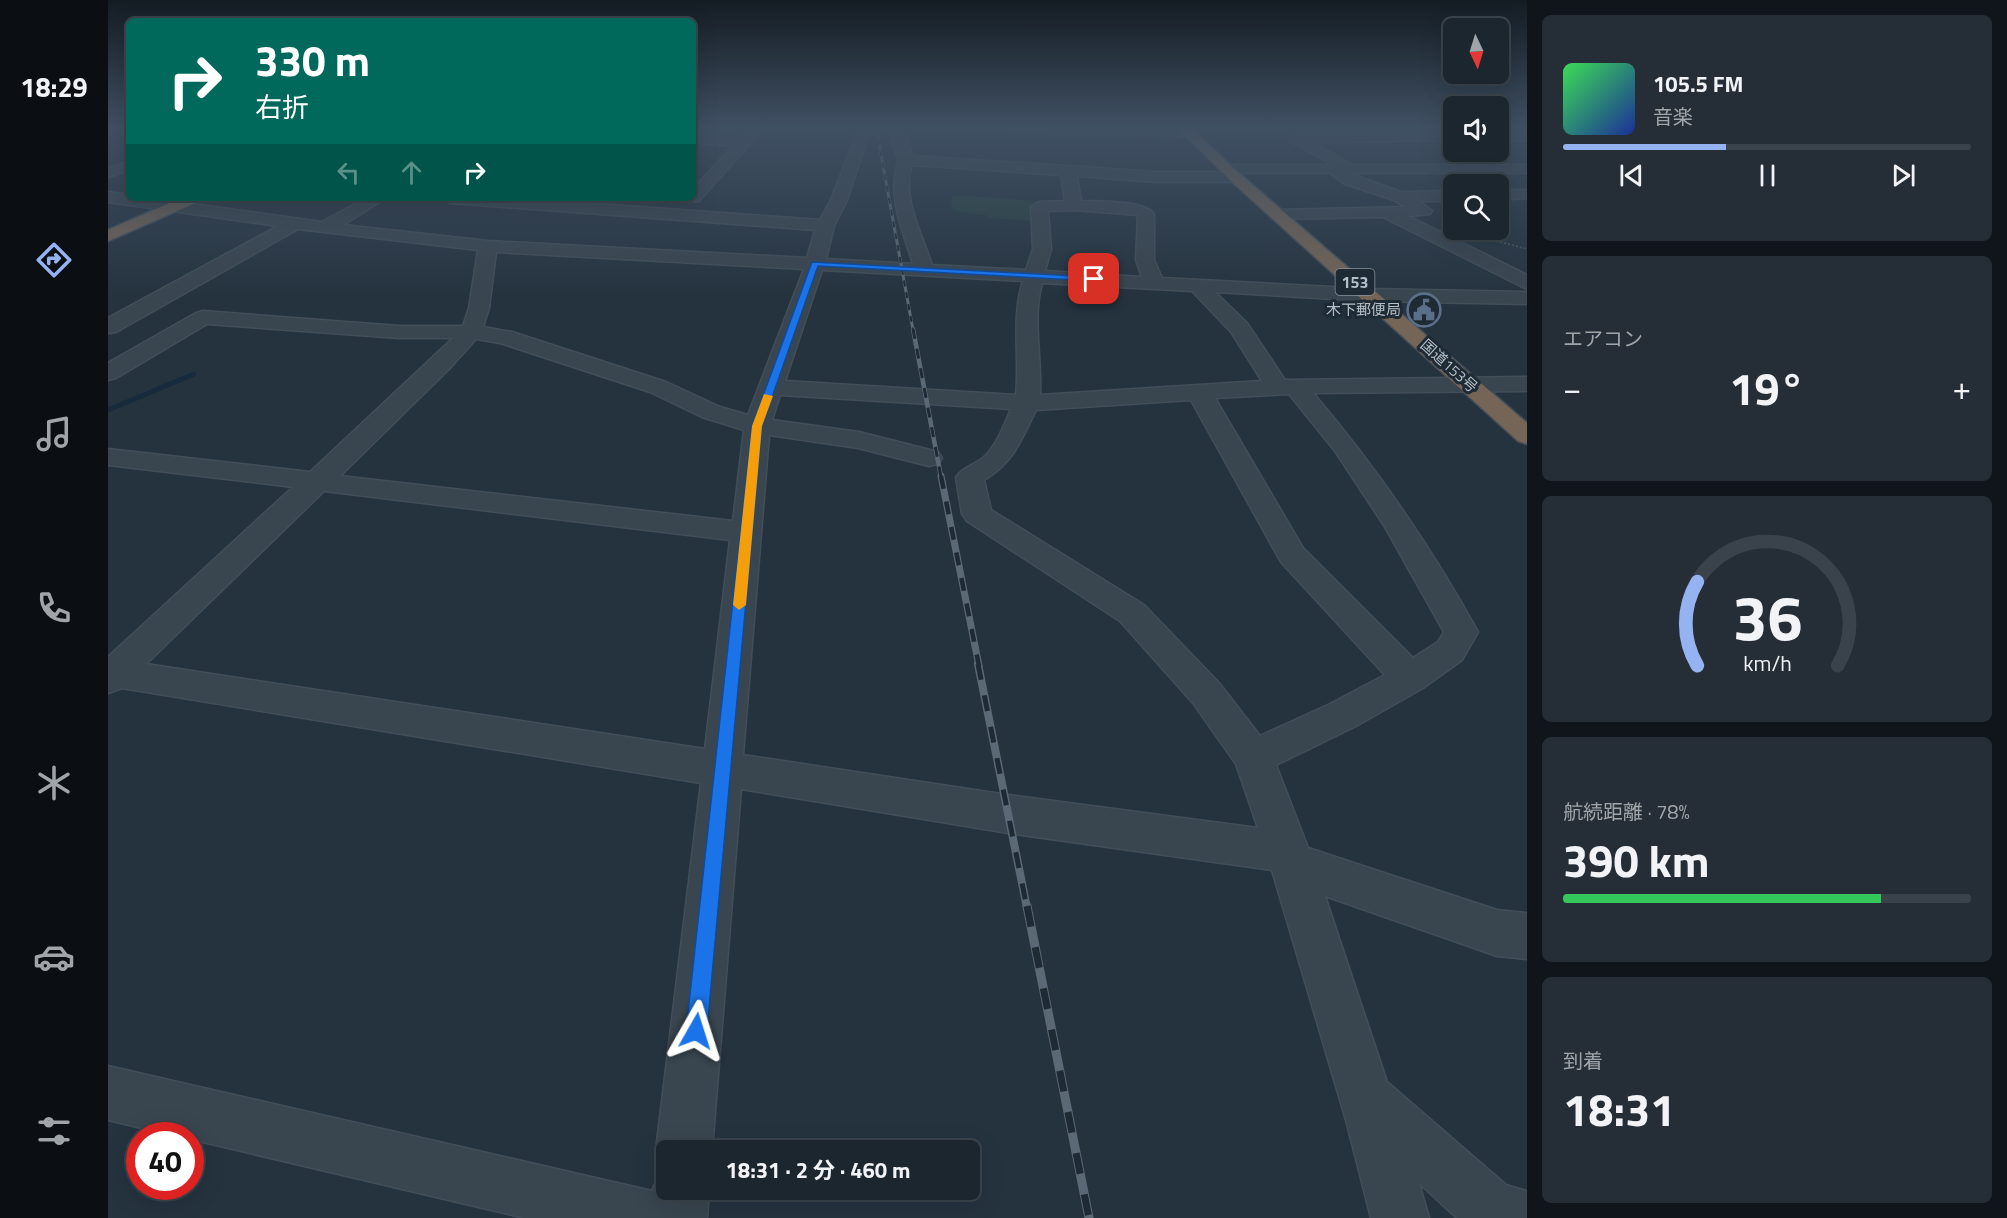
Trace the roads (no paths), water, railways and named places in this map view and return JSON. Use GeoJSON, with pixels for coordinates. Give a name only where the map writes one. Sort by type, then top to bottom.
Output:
{"type":"FeatureCollection","features":[{"type":"Feature","properties":{"kind":"highway","name":"国道153号"},"geometry":{"type":"LineString","coordinates":[[1243,184],[1527,436]]}},
{"type":"Feature","properties":{"kind":"highway"},"geometry":{"type":"LineString","coordinates":[[108,229],[172,203]]}},
{"type":"Feature","properties":{"kind":"highway"},"geometry":{"type":"LineString","coordinates":[[108,236],[172,203]]}},
{"type":"Feature","properties":{"kind":"street"},"geometry":{"type":"LineString","coordinates":[[685,1140],[757,426],[815,264],[825,226],[845,184]]}},
{"type":"Feature","properties":{"kind":"street"},"geometry":{"type":"LineString","coordinates":[[901,184],[924,269]]}},
{"type":"Feature","properties":{"kind":"street"},"geometry":{"type":"LineString","coordinates":[[1074,205],[1076,184]]}},
{"type":"Feature","properties":{"kind":"street"},"geometry":{"type":"LineString","coordinates":[[1278,215],[1424,211],[1400,196],[1359,184]]}},
{"type":"Feature","properties":{"kind":"street"},"geometry":{"type":"LineString","coordinates":[[1509,195],[1526,195]]}},
{"type":"Feature","properties":{"kind":"street"},"geometry":{"type":"LineString","coordinates":[[1400,196],[1443,196]]}},
{"type":"Feature","properties":{"kind":"street"},"geometry":{"type":"LineString","coordinates":[[108,197],[126,199]]}},
{"type":"Feature","properties":{"kind":"street"},"geometry":{"type":"LineString","coordinates":[[151,201],[325,228],[488,246],[1369,295],[1527,298]]}},
{"type":"Feature","properties":{"kind":"street"},"geometry":{"type":"LineString","coordinates":[[325,228],[373,201]]}},
{"type":"Feature","properties":{"kind":"street"},"geometry":{"type":"LineString","coordinates":[[455,243],[498,201]]}},
{"type":"Feature","properties":{"kind":"street"},"geometry":{"type":"LineString","coordinates":[[511,201],[825,226]]}},
{"type":"Feature","properties":{"kind":"street"},"geometry":{"type":"LineString","coordinates":[[677,215],[690,201]]}},
{"type":"Feature","properties":{"kind":"street"},"geometry":{"type":"LineString","coordinates":[[1155,282],[1145,260],[1146,214],[1141,210],[1074,205],[1039,207],[1042,249],[1026,302],[1030,368],[1027,403],[1006,445],[993,463],[970,477],[977,514],[1132,613],[1206,693],[1253,757],[1290,858],[1366,1098],[1400,1218]]}},
{"type":"Feature","properties":{"kind":"street"},"geometry":{"type":"LineString","coordinates":[[1385,213],[1445,240],[1527,283]]}},
{"type":"Feature","properties":{"kind":"street"},"geometry":{"type":"LineString","coordinates":[[108,327],[178,291],[297,223]]}},
{"type":"Feature","properties":{"kind":"street"},"geometry":{"type":"LineString","coordinates":[[110,675],[318,481],[441,364],[471,332],[479,308],[488,246]]}},
{"type":"Feature","properties":{"kind":"street"},"geometry":{"type":"LineString","coordinates":[[1197,285],[1239,328],[1286,386],[1345,447],[1400,526],[1461,632],[1450,651],[1410,678],[1343,715],[1253,757]]}},
{"type":"Feature","properties":{"kind":"street"},"geometry":{"type":"LineString","coordinates":[[178,291],[211,294]]}},
{"type":"Feature","properties":{"kind":"street"},"geometry":{"type":"LineString","coordinates":[[108,373],[233,297]]}},
{"type":"Feature","properties":{"kind":"street"},"geometry":{"type":"LineString","coordinates":[[203,317],[399,332],[471,332],[504,337],[658,387],[711,412],[757,426],[859,440],[929,458]]}},
{"type":"Feature","properties":{"kind":"street"},"geometry":{"type":"LineString","coordinates":[[771,387],[1027,403],[1286,386],[1527,384]]}},
{"type":"Feature","properties":{"kind":"street"},"geometry":{"type":"LineString","coordinates":[[1199,392],[1293,555],[1410,678]]}},
{"type":"Feature","properties":{"kind":"street"},"geometry":{"type":"LineString","coordinates":[[108,457],[747,532]]}},
{"type":"Feature","properties":{"kind":"street"},"geometry":{"type":"LineString","coordinates":[[110,675],[1290,858],[1497,933],[1527,936]]}},
{"type":"Feature","properties":{"kind":"street"},"geometry":{"type":"LineString","coordinates":[[108,1093],[648,1218]]}},
{"type":"Feature","properties":{"kind":"street"},"geometry":{"type":"LineString","coordinates":[[1366,1098],[1490,1209],[1521,1218]]}},
{"type":"Feature","properties":{"kind":"street"},"geometry":{"type":"LineString","coordinates":[[678,1218],[680,1200]]}},
{"type":"Feature","properties":{"kind":"waterway"},"geometry":{"type":"LineString","coordinates":[[108,410],[194,374]]}},
{"type":"Feature","properties":{"kind":"railway"},"geometry":{"type":"LineString","coordinates":[[886,184],[913,330]]}},
{"type":"Feature","properties":{"kind":"railway"},"geometry":{"type":"LineString","coordinates":[[913,329],[941,477]]}},
{"type":"Feature","properties":{"kind":"railway"},"geometry":{"type":"LineString","coordinates":[[941,476],[979,666]]}},
{"type":"Feature","properties":{"kind":"railway"},"geometry":{"type":"LineString","coordinates":[[978,664],[1027,908]]}},
{"type":"Feature","properties":{"kind":"railway"},"geometry":{"type":"LineString","coordinates":[[1027,906],[1089,1218]]}},
{"type":"Feature","properties":{"kind":"place","name":"木下郵便局"},"geometry":{"type":"Point","coordinates":[1424,310]}}]}
